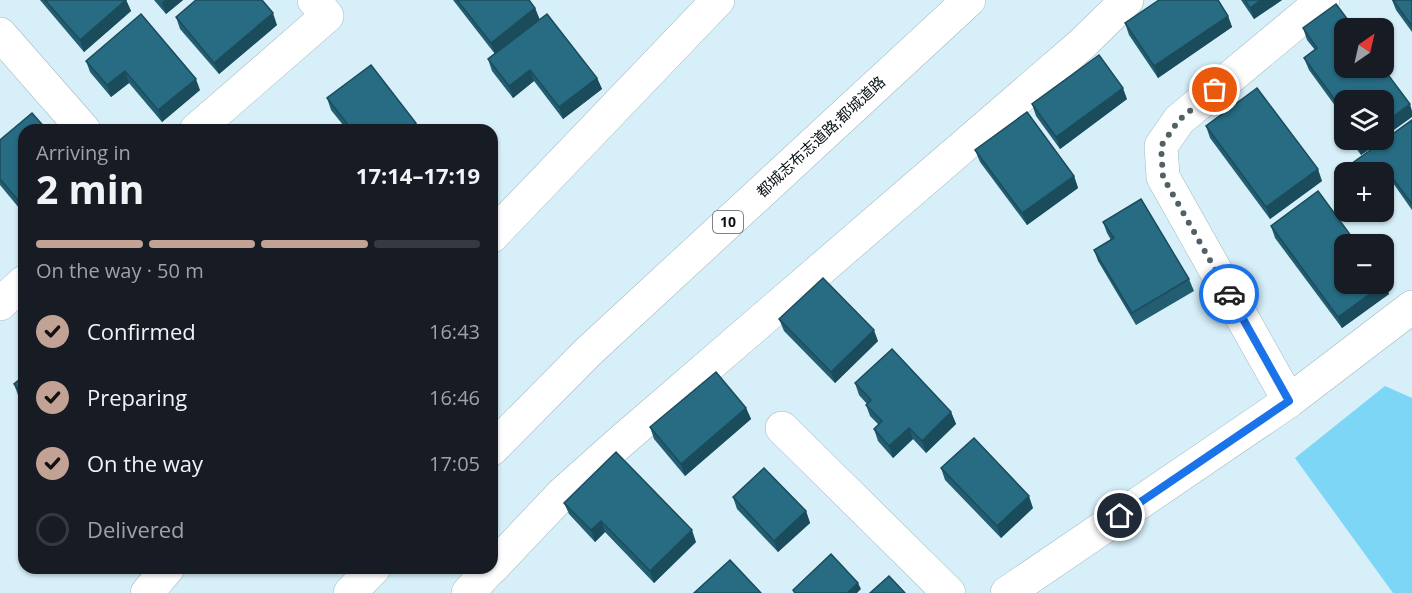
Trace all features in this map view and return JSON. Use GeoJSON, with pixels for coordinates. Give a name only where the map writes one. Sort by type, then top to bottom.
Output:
{"type":"FeatureCollection","features":[{"type":"Feature","properties":{"kind":"main road"},"geometry":{"type":"LineString","coordinates":[[203,124],[327,16],[314,0]]}},
{"type":"Feature","properties":{"kind":"main road"},"geometry":{"type":"LineString","coordinates":[[498,230],[718,0]]}},
{"type":"Feature","properties":{"kind":"main road","name":"都城志布志道路;都城道路"},"geometry":{"type":"LineString","coordinates":[[498,443],[588,352],[969,0]]}},
{"type":"Feature","properties":{"kind":"main road"},"geometry":{"type":"LineString","coordinates":[[498,562],[562,494],[1082,44],[1127,0]]}},
{"type":"Feature","properties":{"kind":"main road"},"geometry":{"type":"LineString","coordinates":[[1289,401],[1163,177],[1161,146],[1179,120],[1323,0]]}},
{"type":"Feature","properties":{"kind":"main road"},"geometry":{"type":"LineString","coordinates":[[0,34],[79,124]]}},
{"type":"Feature","properties":{"kind":"main road"},"geometry":{"type":"LineString","coordinates":[[0,304],[18,288]]}},
{"type":"Feature","properties":{"kind":"main road"},"geometry":{"type":"LineString","coordinates":[[1007,593],[1289,401],[1412,307]]}},
{"type":"Feature","properties":{"kind":"main road"},"geometry":{"type":"LineString","coordinates":[[782,428],[949,593]]}},
{"type":"Feature","properties":{"kind":"main road"},"geometry":{"type":"LineString","coordinates":[[147,593],[163,574]]}},
{"type":"Feature","properties":{"kind":"main road"},"geometry":{"type":"LineString","coordinates":[[350,593],[368,574]]}},
{"type":"Feature","properties":{"kind":"main road"},"geometry":{"type":"LineString","coordinates":[[468,593],[486,574]]}},
{"type":"Feature","properties":{"kind":"shaded area"},"geometry":{"type":"Polygon","coordinates":[[[1385,386],[1412,398],[1412,593],[1393,593],[1295,458],[1385,386]]]}},
{"type":"Feature","properties":{"kind":"building"},"geometry":{"type":"Polygon","coordinates":[[[45,0],[126,0],[80,40],[45,0]]]}},
{"type":"Feature","properties":{"kind":"building"},"geometry":{"type":"Polygon","coordinates":[[[196,0],[262,0],[273,13],[214,63],[176,17],[196,0]]]}},
{"type":"Feature","properties":{"kind":"building"},"geometry":{"type":"Polygon","coordinates":[[[457,0],[529,0],[535,8],[491,43],[457,0]]]}},
{"type":"Feature","properties":{"kind":"building"},"geometry":{"type":"Polygon","coordinates":[[[1159,0],[1218,0],[1228,16],[1154,66],[1125,23],[1159,0]]]}},
{"type":"Feature","properties":{"kind":"building"},"geometry":{"type":"Polygon","coordinates":[[[1245,0],[1261,0],[1250,8],[1245,0]]]}},
{"type":"Feature","properties":{"kind":"building"},"geometry":{"type":"Polygon","coordinates":[[[1393,0],[1412,0],[1412,26],[1393,0]]]}},
{"type":"Feature","properties":{"kind":"building"},"geometry":{"type":"Polygon","coordinates":[[[1336,4],[1346,18],[1334,18],[1334,78],[1390,78],[1410,104],[1394,116],[1394,90],[1334,90],[1334,98],[1304,58],[1317,48],[1303,28],[1336,4]]]}},
{"type":"Feature","properties":{"kind":"building"},"geometry":{"type":"Polygon","coordinates":[[[141,14],[196,79],[158,110],[125,71],[107,85],[86,61],[141,14]]]}},
{"type":"Feature","properties":{"kind":"building"},"geometry":{"type":"Polygon","coordinates":[[[547,14],[597,78],[559,107],[530,70],[509,86],[488,59],[547,14]]]}},
{"type":"Feature","properties":{"kind":"building"},"geometry":{"type":"Polygon","coordinates":[[[1099,55],[1123,88],[1056,137],[1032,104],[1099,55]]]}},
{"type":"Feature","properties":{"kind":"building"},"geometry":{"type":"Polygon","coordinates":[[[371,65],[416,123],[347,124],[327,98],[371,65]]]}},
{"type":"Feature","properties":{"kind":"building"},"geometry":{"type":"Polygon","coordinates":[[[1257,88],[1318,169],[1266,207],[1206,126],[1257,88]]]}},
{"type":"Feature","properties":{"kind":"building"},"geometry":{"type":"Polygon","coordinates":[[[1027,112],[1074,176],[1022,213],[975,150],[1027,112]]]}},
{"type":"Feature","properties":{"kind":"building"},"geometry":{"type":"Polygon","coordinates":[[[32,113],[42,124],[19,124],[32,113]]]}},
{"type":"Feature","properties":{"kind":"building"},"geometry":{"type":"Polygon","coordinates":[[[1412,120],[1412,204],[1394,180],[1394,162],[1354,162],[1371,150],[1394,150],[1394,133],[1412,120]]]}},
{"type":"Feature","properties":{"kind":"building"},"geometry":{"type":"Polygon","coordinates":[[[18,125],[18,200],[0,179],[0,140],[18,125]]]}},
{"type":"Feature","properties":{"kind":"building"},"geometry":{"type":"Polygon","coordinates":[[[1318,191],[1334,213],[1334,222],[1341,222],[1350,234],[1334,234],[1334,294],[1370,294],[1338,317],[1271,226],[1318,191]]]}},
{"type":"Feature","properties":{"kind":"building"},"geometry":{"type":"Polygon","coordinates":[[[1141,199],[1189,279],[1132,313],[1094,250],[1114,238],[1103,222],[1141,199]]]}},
{"type":"Feature","properties":{"kind":"building"},"geometry":{"type":"Polygon","coordinates":[[[823,278],[874,330],[831,372],[779,319],[823,278]]]}},
{"type":"Feature","properties":{"kind":"building"},"geometry":{"type":"Polygon","coordinates":[[[892,349],[951,412],[922,441],[909,428],[889,446],[874,429],[882,421],[866,405],[871,400],[855,383],[892,349]]]}},
{"type":"Feature","properties":{"kind":"building"},"geometry":{"type":"Polygon","coordinates":[[[716,372],[746,408],[681,464],[650,427],[716,372]]]}},
{"type":"Feature","properties":{"kind":"building"},"geometry":{"type":"Polygon","coordinates":[[[974,438],[1029,496],[997,526],[941,468],[974,438]]]}},
{"type":"Feature","properties":{"kind":"building"},"geometry":{"type":"Polygon","coordinates":[[[616,452],[692,530],[650,571],[601,521],[591,530],[564,503],[616,452]]]}},
{"type":"Feature","properties":{"kind":"building"},"geometry":{"type":"Polygon","coordinates":[[[764,468],[806,511],[774,541],[733,497],[764,468]]]}},
{"type":"Feature","properties":{"kind":"building"},"geometry":{"type":"Polygon","coordinates":[[[831,554],[858,583],[847,593],[795,593],[793,590],[831,554]]]}},
{"type":"Feature","properties":{"kind":"building"},"geometry":{"type":"Polygon","coordinates":[[[730,560],[761,593],[694,593],[730,560]]]}},
{"type":"Feature","properties":{"kind":"building"},"geometry":{"type":"Polygon","coordinates":[[[889,576],[905,593],[870,593],[889,576]]]}},
{"type":"Feature","properties":{"kind":"way so far"},"geometry":{"type":"LineString","coordinates":[[1215,90],[1179,120],[1161,146],[1163,177],[1229,294]]}},
{"type":"Feature","properties":{"kind":"route"},"geometry":{"type":"LineString","coordinates":[[1120,516],[1289,401],[1229,294]]}}]}
